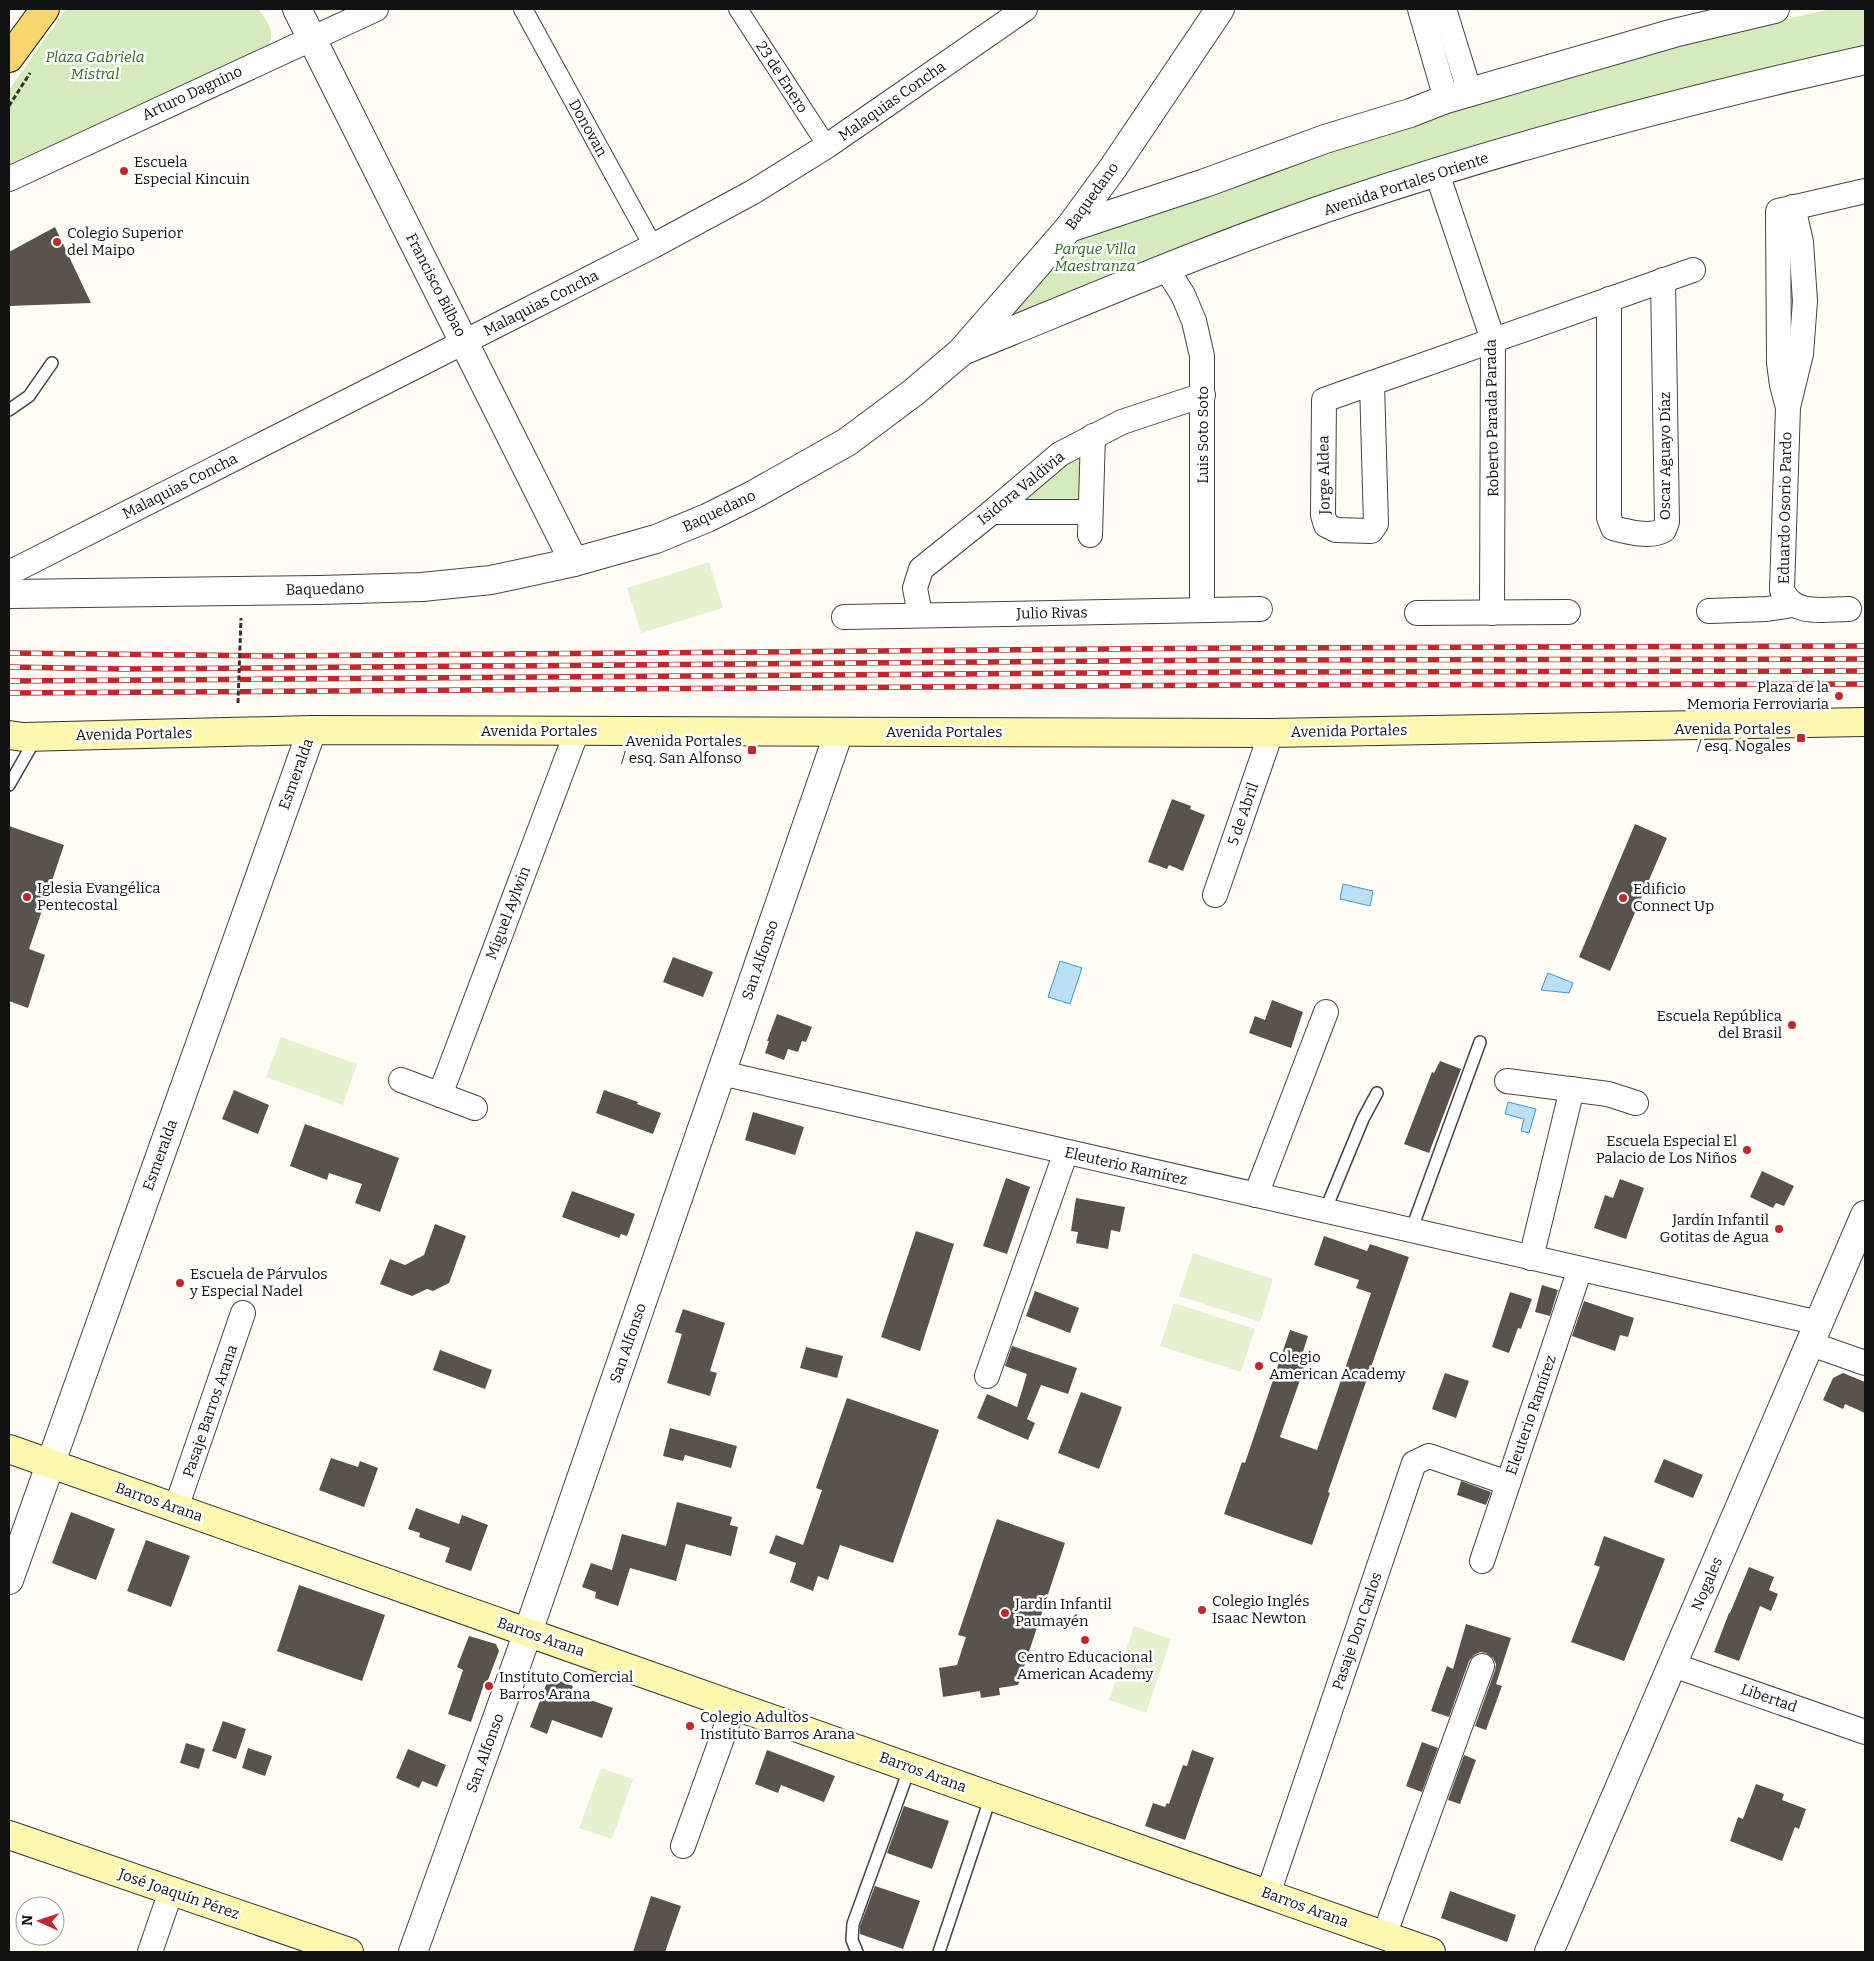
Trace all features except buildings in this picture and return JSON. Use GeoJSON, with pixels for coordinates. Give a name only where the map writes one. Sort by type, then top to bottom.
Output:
{"type":"FeatureCollection","features":[{"type":"Feature","properties":{"kind":"main road"},"geometry":{"type":"LineString","coordinates":[[9,58],[45,9]]}},
{"type":"Feature","properties":{"kind":"main road","name":"Avenida Portales"},"geometry":{"type":"LineString","coordinates":[[19,737],[312,730],[1271,733],[1865,722]]}},
{"type":"Feature","properties":{"kind":"main road","name":"Barros Arana"},"geometry":{"type":"LineString","coordinates":[[9,1449],[1431,1952]]}},
{"type":"Feature","properties":{"kind":"main road","name":"José Joaquín Pérez"},"geometry":{"type":"LineString","coordinates":[[9,1835],[349,1952]]}},
{"type":"Feature","properties":{"kind":"street","name":"Francisco Bilbao"},"geometry":{"type":"LineString","coordinates":[[297,9],[574,562]]}},
{"type":"Feature","properties":{"kind":"street","name":"Arturo Dagnino"},"geometry":{"type":"LineString","coordinates":[[9,179],[311,37],[376,9]]}},
{"type":"Feature","properties":{"kind":"street","name":"Donovan"},"geometry":{"type":"LineString","coordinates":[[523,9],[653,246]]}},
{"type":"Feature","properties":{"kind":"street","name":"23 de Enero"},"geometry":{"type":"LineString","coordinates":[[738,9],[827,146]]}},
{"type":"Feature","properties":{"kind":"street","name":"Malaquias Concha"},"geometry":{"type":"LineString","coordinates":[[9,573],[653,246],[753,192],[827,146],[1025,9]]}},
{"type":"Feature","properties":{"kind":"street","name":"Baquedano"},"geometry":{"type":"LineString","coordinates":[[9,594],[422,587],[491,580],[574,562],[656,539],[715,514],[785,478],[848,442],[938,373],[961,352],[1069,228],[1113,168],[1220,9]]}},
{"type":"Feature","properties":{"kind":"street"},"geometry":{"type":"LineString","coordinates":[[1420,9],[1458,96]]}},
{"type":"Feature","properties":{"kind":"street"},"geometry":{"type":"LineString","coordinates":[[1444,9],[1458,96]]}},
{"type":"Feature","properties":{"kind":"street"},"geometry":{"type":"LineString","coordinates":[[1069,228],[1458,96],[1674,33],[1775,9]]}},
{"type":"Feature","properties":{"kind":"street","name":"Avenida Portales Oriente"},"geometry":{"type":"LineString","coordinates":[[961,352],[1166,268],[1347,201],[1670,106],[1865,60]]}},
{"type":"Feature","properties":{"kind":"street"},"geometry":{"type":"LineString","coordinates":[[1113,168],[1118,177],[1132,192],[1150,201]]}},
{"type":"Feature","properties":{"kind":"street","name":"Roberto Parada Parada"},"geometry":{"type":"LineString","coordinates":[[1437,173],[1493,340],[1492,613]]}},
{"type":"Feature","properties":{"kind":"street","name":"Eduardo Osorio Pardo"},"geometry":{"type":"LineString","coordinates":[[1792,605],[1782,590],[1788,407],[1801,354],[1805,301],[1801,242],[1786,209],[1865,191]]}},
{"type":"Feature","properties":{"kind":"street","name":"Luis Soto Soto"},"geometry":{"type":"LineString","coordinates":[[1166,268],[1182,295],[1194,321],[1202,356],[1202,610]]}},
{"type":"Feature","properties":{"kind":"street","name":"Jorge Aldea"},"geometry":{"type":"LineString","coordinates":[[1372,383],[1376,524],[1371,531],[1336,530],[1326,525],[1323,515],[1324,400],[1609,299],[1693,270]]}},
{"type":"Feature","properties":{"kind":"street"},"geometry":{"type":"LineString","coordinates":[[1027,277],[1038,299],[1044,304],[1060,311]]}},
{"type":"Feature","properties":{"kind":"street","name":"Oscar Aguayo Díaz"},"geometry":{"type":"LineString","coordinates":[[1609,299],[1609,518],[1613,528],[1657,534],[1664,530],[1667,522],[1663,280]]}},
{"type":"Feature","properties":{"kind":"street","name":"Isidora Valdivia"},"geometry":{"type":"LineString","coordinates":[[920,615],[915,588],[921,569],[1060,454],[1122,422],[1203,395]]}},
{"type":"Feature","properties":{"kind":"street"},"geometry":{"type":"LineString","coordinates":[[992,512],[1090,524],[1092,436]]}},
{"type":"Feature","properties":{"kind":"street","name":"Eduardo Osorio Pardo"},"geometry":{"type":"LineString","coordinates":[[1709,611],[1768,609],[1792,605],[1808,610],[1849,609]]}},
{"type":"Feature","properties":{"kind":"street","name":"Julio Rivas"},"geometry":{"type":"LineString","coordinates":[[844,617],[1260,609]]}},
{"type":"Feature","properties":{"kind":"street"},"geometry":{"type":"LineString","coordinates":[[1417,613],[1568,612]]}},
{"type":"Feature","properties":{"kind":"street","name":"Esmeralda"},"geometry":{"type":"LineString","coordinates":[[9,1580],[312,730]]}},
{"type":"Feature","properties":{"kind":"street","name":"Miguel Aylwin"},"geometry":{"type":"LineString","coordinates":[[440,1095],[577,731]]}},
{"type":"Feature","properties":{"kind":"street","name":"San Alfonso"},"geometry":{"type":"LineString","coordinates":[[413,1952],[528,1632],[839,732]]}},
{"type":"Feature","properties":{"kind":"street","name":"5 de Abril"},"geometry":{"type":"LineString","coordinates":[[1215,895],[1271,733]]}},
{"type":"Feature","properties":{"kind":"street"},"geometry":{"type":"LineString","coordinates":[[1256,1195],[1326,1012]]}},
{"type":"Feature","properties":{"kind":"street","name":"Eleuterio Ramírez"},"geometry":{"type":"LineString","coordinates":[[721,1073],[1580,1269],[1815,1333],[1865,1363]]}},
{"type":"Feature","properties":{"kind":"street"},"geometry":{"type":"LineString","coordinates":[[401,1080],[475,1108]]}},
{"type":"Feature","properties":{"kind":"street"},"geometry":{"type":"LineString","coordinates":[[1507,1081],[1608,1094],[1636,1103]]}},
{"type":"Feature","properties":{"kind":"street"},"geometry":{"type":"LineString","coordinates":[[1532,1258],[1572,1090]]}},
{"type":"Feature","properties":{"kind":"street"},"geometry":{"type":"LineString","coordinates":[[986,1376],[1066,1152]]}},
{"type":"Feature","properties":{"kind":"street","name":"Nogales"},"geometry":{"type":"LineString","coordinates":[[1549,1952],[1865,1215]]}},
{"type":"Feature","properties":{"kind":"street","name":"Eleuterio Ramírez"},"geometry":{"type":"LineString","coordinates":[[1482,1561],[1580,1269]]}},
{"type":"Feature","properties":{"kind":"street","name":"Pasaje Barros Arana"},"geometry":{"type":"LineString","coordinates":[[176,1508],[243,1313]]}},
{"type":"Feature","properties":{"kind":"street","name":"Pasaje Don Carlos"},"geometry":{"type":"LineString","coordinates":[[1268,1894],[1414,1463],[1429,1456],[1508,1483]]}},
{"type":"Feature","properties":{"kind":"street","name":"Libertad"},"geometry":{"type":"LineString","coordinates":[[1673,1665],[1865,1732]]}},
{"type":"Feature","properties":{"kind":"street"},"geometry":{"type":"LineString","coordinates":[[1384,1936],[1482,1666]]}},
{"type":"Feature","properties":{"kind":"street"},"geometry":{"type":"LineString","coordinates":[[683,1846],[734,1705]]}},
{"type":"Feature","properties":{"kind":"street"},"geometry":{"type":"LineString","coordinates":[[150,1952],[171,1891]]}},
{"type":"Feature","properties":{"kind":"lane"},"geometry":{"type":"LineString","coordinates":[[9,410],[29,396],[52,363]]}},
{"type":"Feature","properties":{"kind":"lane"},"geometry":{"type":"LineString","coordinates":[[9,785],[19,737]]}},
{"type":"Feature","properties":{"kind":"lane"},"geometry":{"type":"LineString","coordinates":[[1411,1231],[1480,1042]]}},
{"type":"Feature","properties":{"kind":"lane"},"geometry":{"type":"LineString","coordinates":[[1325,1211],[1363,1119],[1377,1093]]}},
{"type":"Feature","properties":{"kind":"lane"},"geometry":{"type":"LineString","coordinates":[[857,1952],[852,1940],[853,1924],[910,1767]]}},
{"type":"Feature","properties":{"kind":"lane"},"geometry":{"type":"LineString","coordinates":[[939,1952],[991,1796]]}},
{"type":"Feature","properties":{"kind":"path"},"geometry":{"type":"LineString","coordinates":[[238,703],[241,618]]}},
{"type":"Feature","properties":{"kind":"green space","name":"Plaza Gabriela Mistral"},"geometry":{"type":"Polygon","coordinates":[[[66,9],[259,9],[270,27],[271,36],[268,47],[9,166],[9,90],[66,9]]]}},
{"type":"Feature","properties":{"kind":"green space","name":"Parque Villa Maestranza"},"geometry":{"type":"Polygon","coordinates":[[[1831,9],[1865,9],[1865,56],[1712,90],[1006,323],[1075,231],[1459,104],[1733,31],[1831,9]]]}},
{"type":"Feature","properties":{"kind":"green space"},"geometry":{"type":"Polygon","coordinates":[[[1086,444],[1086,507],[1006,508],[1086,444]]]}},
{"type":"Feature","properties":{"kind":"green space"},"geometry":{"type":"Polygon","coordinates":[[[709,562],[723,608],[641,633],[627,588],[709,562]]]}},
{"type":"Feature","properties":{"kind":"green space"},"geometry":{"type":"Polygon","coordinates":[[[281,1037],[357,1064],[343,1105],[266,1077],[281,1037]]]}},
{"type":"Feature","properties":{"kind":"green space"},"geometry":{"type":"Polygon","coordinates":[[[1193,1253],[1273,1279],[1260,1322],[1179,1296],[1193,1253]]]}},
{"type":"Feature","properties":{"kind":"green space"},"geometry":{"type":"Polygon","coordinates":[[[1174,1303],[1255,1329],[1241,1372],[1160,1346],[1174,1303]]]}},
{"type":"Feature","properties":{"kind":"green space"},"geometry":{"type":"Polygon","coordinates":[[[1134,1626],[1171,1639],[1146,1713],[1109,1700],[1134,1626]]]}},
{"type":"Feature","properties":{"kind":"green space"},"geometry":{"type":"Polygon","coordinates":[[[601,1768],[633,1779],[612,1839],[579,1828],[601,1768]]]}},
{"type":"Feature","properties":{"kind":"water"},"geometry":{"type":"Polygon","coordinates":[[[1343,884],[1373,891],[1370,906],[1340,899],[1343,884]]]}},
{"type":"Feature","properties":{"kind":"water"},"geometry":{"type":"Polygon","coordinates":[[[1060,961],[1082,968],[1070,1004],[1048,997],[1060,961]]]}},
{"type":"Feature","properties":{"kind":"water"},"geometry":{"type":"Polygon","coordinates":[[[1548,973],[1573,983],[1569,993],[1541,990],[1548,973]]]}},
{"type":"Feature","properties":{"kind":"water"},"geometry":{"type":"Polygon","coordinates":[[[1508,1102],[1536,1109],[1529,1133],[1521,1131],[1524,1119],[1505,1114],[1508,1102]]]}},
{"type":"Feature","properties":{"kind":"railway"},"geometry":{"type":"LineString","coordinates":[[9,653],[270,656],[1236,648],[1865,646]]}},
{"type":"Feature","properties":{"kind":"railway"},"geometry":{"type":"LineString","coordinates":[[9,667],[123,669],[1235,660],[1865,659]]}},
{"type":"Feature","properties":{"kind":"railway"},"geometry":{"type":"LineString","coordinates":[[9,681],[1237,672],[1865,671]]}},
{"type":"Feature","properties":{"kind":"railway"},"geometry":{"type":"LineString","coordinates":[[9,693],[1236,685],[1865,684]]}},
{"type":"Feature","properties":{"kind":"place","name":"Escuela Especial Kincuin"},"geometry":{"type":"Point","coordinates":[124,171]}},
{"type":"Feature","properties":{"kind":"place","name":"Colegio Superior del Maipo"},"geometry":{"type":"Point","coordinates":[57,242]}},
{"type":"Feature","properties":{"kind":"place","name":"Plaza de la Memoria Ferroviaria"},"geometry":{"type":"Point","coordinates":[1839,696]}},
{"type":"Feature","properties":{"kind":"place","name":"Avenida Portales / esq. Nogales"},"geometry":{"type":"Point","coordinates":[1801,738]}},
{"type":"Feature","properties":{"kind":"place","name":"Avenida Portales / esq. San Alfonso"},"geometry":{"type":"Point","coordinates":[752,750]}},
{"type":"Feature","properties":{"kind":"place","name":"Iglesia Evangélica Pentecostal"},"geometry":{"type":"Point","coordinates":[27,897]}},
{"type":"Feature","properties":{"kind":"place","name":"Edificio Connect Up"},"geometry":{"type":"Point","coordinates":[1623,898]}},
{"type":"Feature","properties":{"kind":"place","name":"Escuela República del Brasil"},"geometry":{"type":"Point","coordinates":[1792,1025]}},
{"type":"Feature","properties":{"kind":"place","name":"Escuela Especial El Palacio de Los Niños"},"geometry":{"type":"Point","coordinates":[1747,1150]}},
{"type":"Feature","properties":{"kind":"place","name":"Jardín Infantil Gotitas de Agua"},"geometry":{"type":"Point","coordinates":[1779,1229]}},
{"type":"Feature","properties":{"kind":"place","name":"Escuela de Párvulos y Especial Nadel"},"geometry":{"type":"Point","coordinates":[180,1283]}},
{"type":"Feature","properties":{"kind":"place","name":"Colegio American Academy"},"geometry":{"type":"Point","coordinates":[1259,1366]}},
{"type":"Feature","properties":{"kind":"place","name":"Colegio Inglés Isaac Newton"},"geometry":{"type":"Point","coordinates":[1202,1610]}},
{"type":"Feature","properties":{"kind":"place","name":"Jardín Infantil Paumayén"},"geometry":{"type":"Point","coordinates":[1005,1613]}},
{"type":"Feature","properties":{"kind":"place","name":"Centro Educacional American Academy"},"geometry":{"type":"Point","coordinates":[1085,1640]}},
{"type":"Feature","properties":{"kind":"place","name":"Instituto Comercial Barros Arana"},"geometry":{"type":"Point","coordinates":[489,1686]}},
{"type":"Feature","properties":{"kind":"place","name":"Colegio Adultos Instituto Barros Arana"},"geometry":{"type":"Point","coordinates":[690,1726]}}]}
